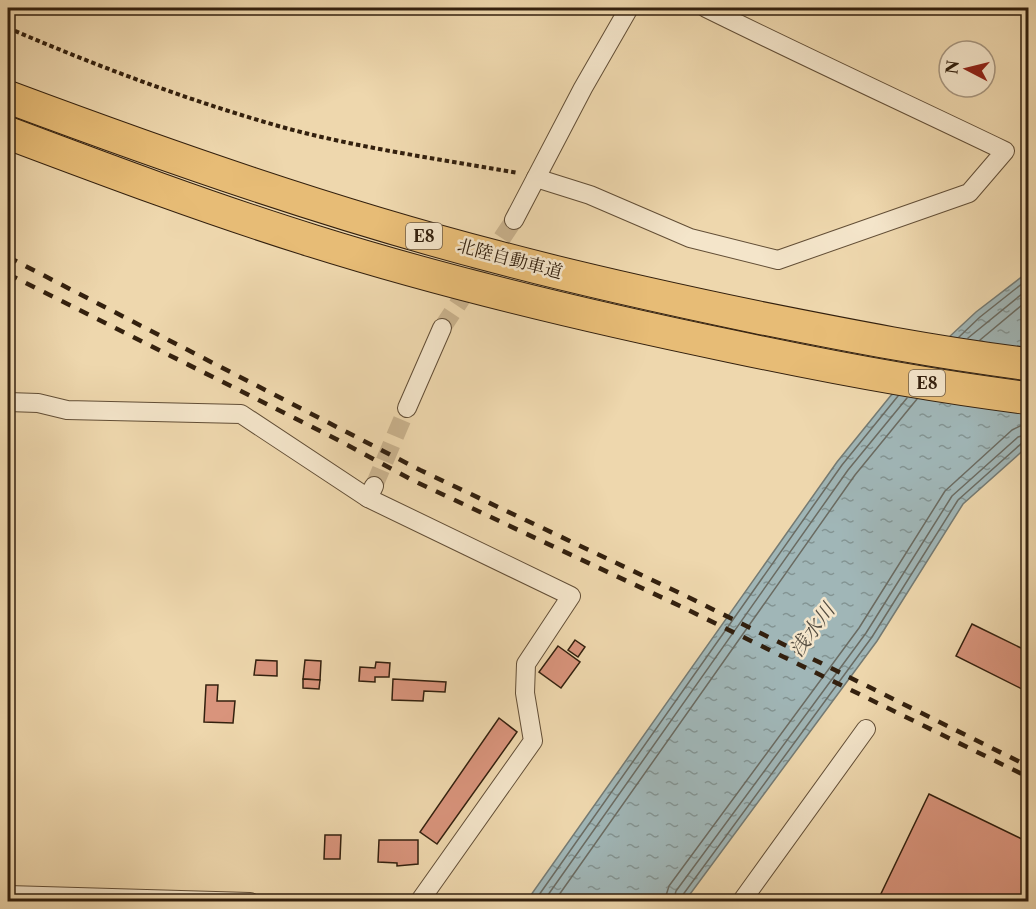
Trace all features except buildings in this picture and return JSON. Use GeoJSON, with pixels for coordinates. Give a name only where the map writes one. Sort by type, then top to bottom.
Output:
{"type":"FeatureCollection","features":[{"type":"Feature","properties":{"kind":"highway","name":"北陸自動車道"},"geometry":{"type":"LineString","coordinates":[[8,97],[183,161],[323,207],[497,257],[666,298],[851,336],[1029,364]]}},
{"type":"Feature","properties":{"kind":"highway","name":"北陸自動車道"},"geometry":{"type":"LineString","coordinates":[[8,134],[153,187],[314,241],[483,289],[656,331],[827,366],[1029,399]]}},
{"type":"Feature","properties":{"kind":"street"},"geometry":{"type":"LineString","coordinates":[[514,220],[583,88],[629,8]]}},
{"type":"Feature","properties":{"kind":"street"},"geometry":{"type":"LineString","coordinates":[[536,178],[590,195],[690,238],[778,260],[969,193],[1005,151],[706,8]]}},
{"type":"Feature","properties":{"kind":"street"},"geometry":{"type":"LineString","coordinates":[[407,408],[442,328]]}},
{"type":"Feature","properties":{"kind":"street"},"geometry":{"type":"LineString","coordinates":[[8,402],[38,403],[67,410],[241,414],[371,492],[571,596],[526,664],[525,693],[533,741],[419,902]]}},
{"type":"Feature","properties":{"kind":"street"},"geometry":{"type":"LineString","coordinates":[[741,902],[866,729]]}},
{"type":"Feature","properties":{"kind":"street"},"geometry":{"type":"LineString","coordinates":[[8,895],[250,902]]}},
{"type":"Feature","properties":{"kind":"path"},"geometry":{"type":"LineString","coordinates":[[8,28],[96,66],[268,123],[331,139],[536,178]]}},
{"type":"Feature","properties":{"kind":"water","name":"浅水川"},"geometry":{"type":"Polygon","coordinates":[[[1028,272],[1028,446],[963,504],[877,641],[685,901],[526,902],[837,462],[905,378],[976,312],[1028,272]]]}},
{"type":"Feature","properties":{"kind":"tunnel"},"geometry":{"type":"LineString","coordinates":[[442,328],[514,220]]}},
{"type":"Feature","properties":{"kind":"tunnel"},"geometry":{"type":"LineString","coordinates":[[374,486],[407,408]]}},
{"type":"Feature","properties":{"kind":"railway"},"geometry":{"type":"LineString","coordinates":[[8,257],[420,470],[688,597],[1028,766]]}},
{"type":"Feature","properties":{"kind":"railway"},"geometry":{"type":"LineString","coordinates":[[8,274],[336,439],[414,481],[680,606],[1028,777]]}}]}
